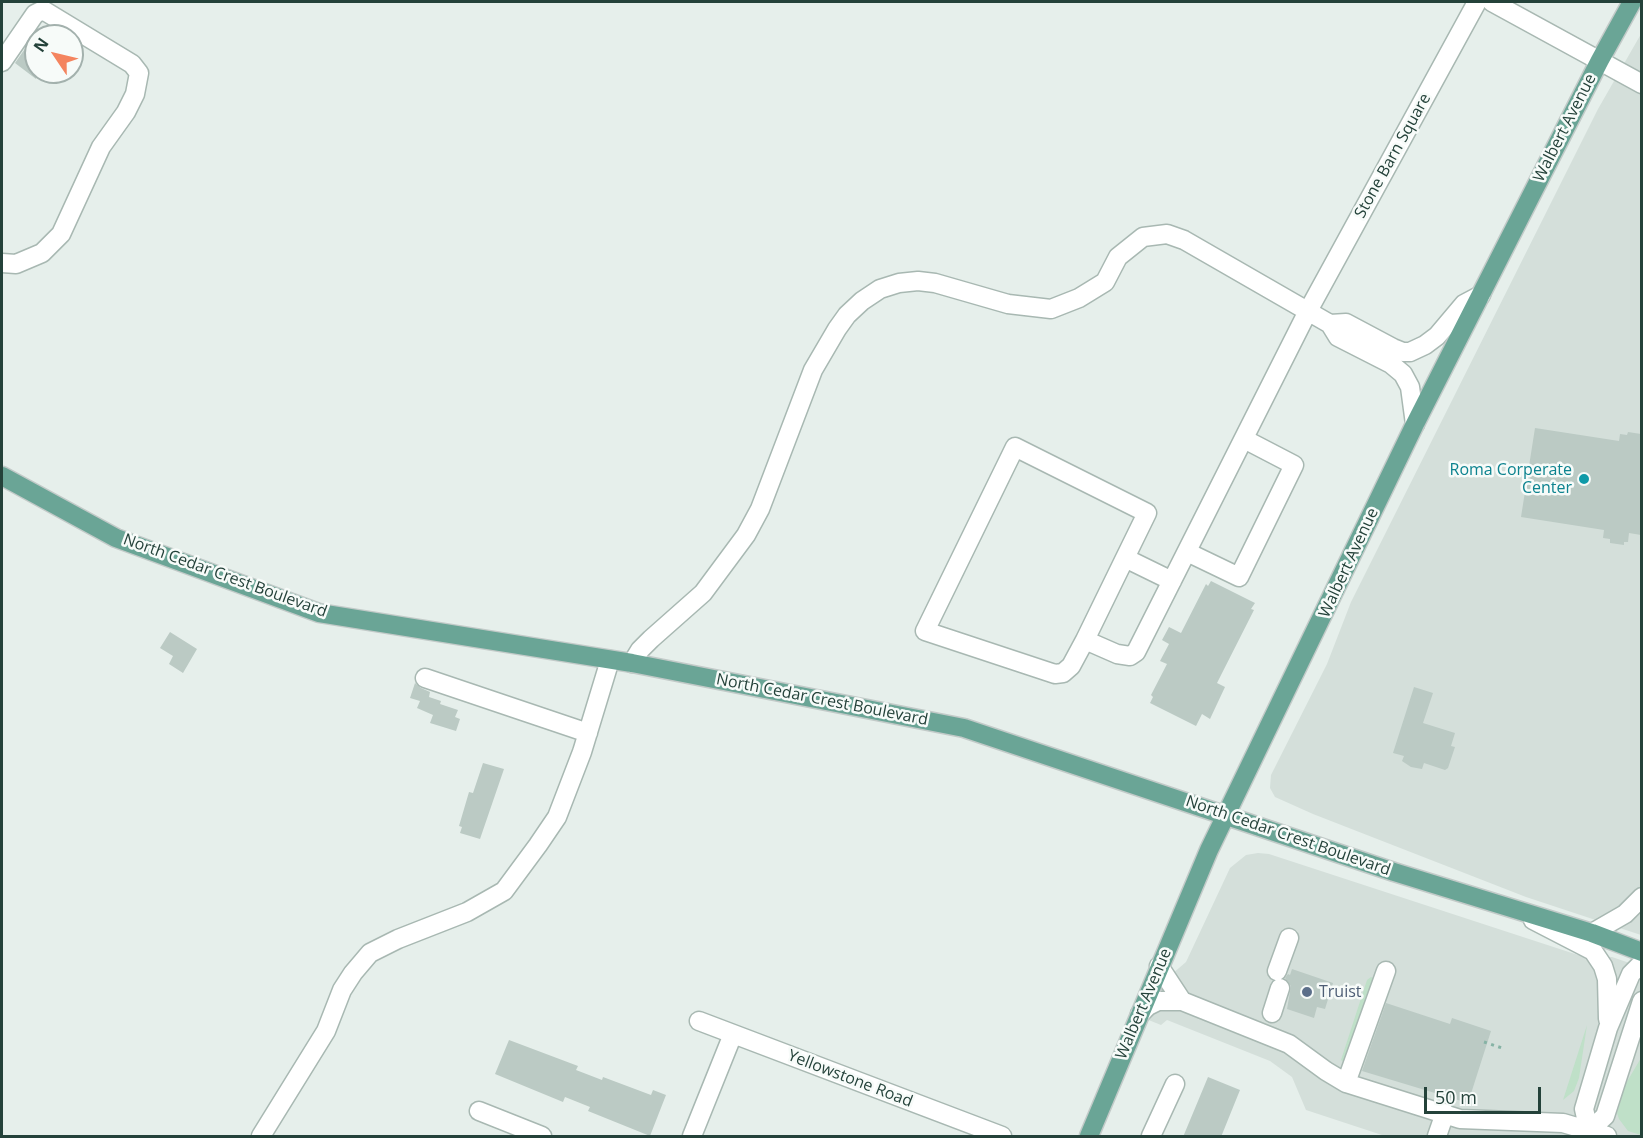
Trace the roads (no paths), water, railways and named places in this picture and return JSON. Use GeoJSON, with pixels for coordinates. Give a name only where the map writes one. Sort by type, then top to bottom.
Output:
{"type":"FeatureCollection","features":[{"type":"Feature","properties":{"kind":"main road","name":"Walbert Avenue"},"geometry":{"type":"LineString","coordinates":[[1089,1137],[1209,850],[1415,424],[1600,60],[1632,2]]}},
{"type":"Feature","properties":{"kind":"main road","name":"North Cedar Crest Boulevard"},"geometry":{"type":"LineString","coordinates":[[2,476],[116,538],[319,613],[632,663],[964,728],[1512,910],[1592,933],[1641,952]]}},
{"type":"Feature","properties":{"kind":"street","name":"Stone Barn Square"},"geometry":{"type":"LineString","coordinates":[[1085,640],[1117,654],[1130,656],[1136,652],[1308,311],[1477,2]]}},
{"type":"Feature","properties":{"kind":"street"},"geometry":{"type":"LineString","coordinates":[[1492,2],[1641,84]]}},
{"type":"Feature","properties":{"kind":"street"},"geometry":{"type":"LineString","coordinates":[[2,62],[35,14],[43,10],[132,64],[138,73],[135,94],[126,112],[101,147],[61,234],[42,253],[16,264],[2,263]]}},
{"type":"Feature","properties":{"kind":"street"},"geometry":{"type":"LineString","coordinates":[[632,663],[651,639],[703,593],[746,535],[760,509],[813,370],[847,315],[880,289],[899,283],[918,281],[935,283],[1008,304],[1051,309],[1079,298],[1105,282],[1118,257],[1143,237],[1167,234],[1185,240],[1308,311],[1330,324],[1338,337],[1391,364],[1403,374],[1410,387],[1415,424]]}},
{"type":"Feature","properties":{"kind":"street"},"geometry":{"type":"LineString","coordinates":[[1330,324],[1346,324],[1393,348],[1410,352],[1437,336],[1464,304],[1480,295]]}},
{"type":"Feature","properties":{"kind":"street"},"geometry":{"type":"LineString","coordinates":[[1187,552],[1239,577],[1294,465],[1244,439]]}},
{"type":"Feature","properties":{"kind":"street"},"geometry":{"type":"LineString","coordinates":[[1016,447],[1147,513],[1085,640],[1071,666],[1055,674],[925,631],[1016,447]]}},
{"type":"Feature","properties":{"kind":"street"},"geometry":{"type":"LineString","coordinates":[[1125,558],[1172,581]]}},
{"type":"Feature","properties":{"kind":"street"},"geometry":{"type":"LineString","coordinates":[[261,1137],[326,1031],[342,990],[370,953],[398,939],[467,912],[504,891],[538,845],[557,817],[588,733],[610,660]]}},
{"type":"Feature","properties":{"kind":"street"},"geometry":{"type":"LineString","coordinates":[[425,678],[588,733]]}},
{"type":"Feature","properties":{"kind":"street"},"geometry":{"type":"LineString","coordinates":[[1592,933],[1625,914],[1641,897]]}},
{"type":"Feature","properties":{"kind":"street"},"geometry":{"type":"LineString","coordinates":[[1512,910],[1593,951],[1603,966],[1607,978],[1608,1028]]}},
{"type":"Feature","properties":{"kind":"street"},"geometry":{"type":"LineString","coordinates":[[1268,1011],[1292,940]]}},
{"type":"Feature","properties":{"kind":"street"},"geometry":{"type":"LineString","coordinates":[[1589,1131],[1584,1109],[1608,1028],[1631,974],[1641,963]]}},
{"type":"Feature","properties":{"kind":"street"},"geometry":{"type":"LineString","coordinates":[[1159,966],[1182,1000]]}},
{"type":"Feature","properties":{"kind":"street"},"geometry":{"type":"LineString","coordinates":[[1346,1083],[1386,971]]}},
{"type":"Feature","properties":{"kind":"street"},"geometry":{"type":"LineString","coordinates":[[1140,1014],[1148,1006],[1158,1001],[1182,1000],[1289,1044],[1346,1083],[1461,1119],[1563,1123],[1607,1137]]}},
{"type":"Feature","properties":{"kind":"street"},"geometry":{"type":"LineString","coordinates":[[1589,1131],[1605,1116],[1641,1001]]}},
{"type":"Feature","properties":{"kind":"street","name":"Yellowstone Road"},"geometry":{"type":"LineString","coordinates":[[699,1021],[1002,1137]]}},
{"type":"Feature","properties":{"kind":"street"},"geometry":{"type":"LineString","coordinates":[[692,1137],[733,1034]]}},
{"type":"Feature","properties":{"kind":"street"},"geometry":{"type":"LineString","coordinates":[[1618,1077],[1641,1039]]}},
{"type":"Feature","properties":{"kind":"street"},"geometry":{"type":"LineString","coordinates":[[1151,1137],[1175,1084]]}},
{"type":"Feature","properties":{"kind":"street"},"geometry":{"type":"LineString","coordinates":[[479,1111],[542,1137]]}},
{"type":"Feature","properties":{"kind":"street"},"geometry":{"type":"LineString","coordinates":[[1437,1137],[1445,1113]]}},
{"type":"Feature","properties":{"kind":"place","name":"Roma Corperate Center"},"geometry":{"type":"Point","coordinates":[1584,479]}},
{"type":"Feature","properties":{"kind":"place","name":"Truist"},"geometry":{"type":"Point","coordinates":[1307,992]}}]}
